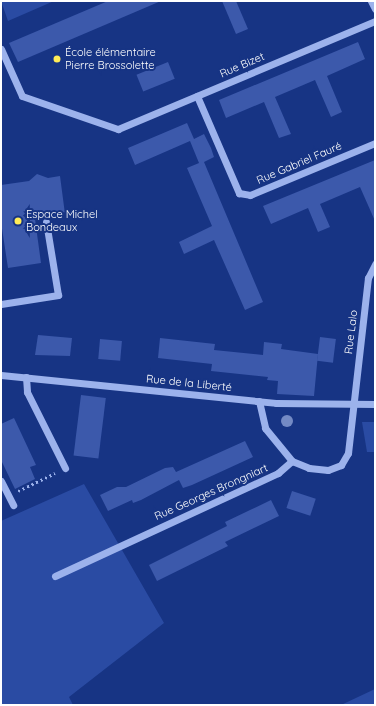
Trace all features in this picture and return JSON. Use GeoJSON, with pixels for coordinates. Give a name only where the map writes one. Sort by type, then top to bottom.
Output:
{"type":"FeatureCollection","features":[{"type":"Feature","properties":{"kind":"street"},"geometry":{"type":"LineString","coordinates":[[371,1],[375,9]]}},
{"type":"Feature","properties":{"kind":"street","name":"Rue Bizet"},"geometry":{"type":"LineString","coordinates":[[1,49],[22,96],[118,129],[375,21]]}},
{"type":"Feature","properties":{"kind":"street","name":"Rue Gabriel Fauré"},"geometry":{"type":"LineString","coordinates":[[197,96],[239,193],[250,195],[375,143]]}},
{"type":"Feature","properties":{"kind":"street"},"geometry":{"type":"LineString","coordinates":[[1,304],[58,295],[46,222]]}},
{"type":"Feature","properties":{"kind":"street","name":"Rue Lalo"},"geometry":{"type":"LineString","coordinates":[[292,461],[309,468],[328,470],[341,465],[348,452],[368,278],[375,264]]}},
{"type":"Feature","properties":{"kind":"street","name":"Rue de la Liberté"},"geometry":{"type":"LineString","coordinates":[[1,375],[260,401],[353,405],[375,404]]}},
{"type":"Feature","properties":{"kind":"street"},"geometry":{"type":"LineString","coordinates":[[26,377],[27,392],[65,468]]}},
{"type":"Feature","properties":{"kind":"street"},"geometry":{"type":"LineString","coordinates":[[260,401],[265,428],[292,461]]}},
{"type":"Feature","properties":{"kind":"street","name":"Rue Georges Brongniart"},"geometry":{"type":"LineString","coordinates":[[55,576],[278,473],[292,461]]}},
{"type":"Feature","properties":{"kind":"street"},"geometry":{"type":"LineString","coordinates":[[1,481],[13,505]]}},
{"type":"Feature","properties":{"kind":"path"},"geometry":{"type":"LineString","coordinates":[[8,496],[65,468]]}},
{"type":"Feature","properties":{"kind":"shaded area"},"geometry":{"type":"Polygon","coordinates":[[[1,1],[54,1],[8,21],[1,1]]]}},
{"type":"Feature","properties":{"kind":"shaded area"},"geometry":{"type":"Polygon","coordinates":[[[362,422],[375,422],[375,452],[367,452],[362,422]]]}},
{"type":"Feature","properties":{"kind":"shaded area"},"geometry":{"type":"Polygon","coordinates":[[[84,484],[164,623],[69,697],[73,705],[1,705],[1,521],[84,484]]]}},
{"type":"Feature","properties":{"kind":"shaded area"},"geometry":{"type":"Polygon","coordinates":[[[375,689],[375,705],[341,705],[375,689]]]}},
{"type":"Feature","properties":{"kind":"building"},"geometry":{"type":"Polygon","coordinates":[[[108,1],[161,1],[18,62],[9,43],[108,1]]]}},
{"type":"Feature","properties":{"kind":"building"},"geometry":{"type":"Polygon","coordinates":[[[222,1],[236,1],[248,29],[236,34],[222,1]]]}},
{"type":"Feature","properties":{"kind":"building"},"geometry":{"type":"Polygon","coordinates":[[[358,42],[365,59],[327,76],[342,112],[331,117],[315,80],[275,97],[291,134],[279,138],[264,102],[226,118],[219,100],[358,42]]]}},
{"type":"Feature","properties":{"kind":"building"},"geometry":{"type":"Polygon","coordinates":[[[168,62],[175,79],[143,91],[136,75],[168,62]]]}},
{"type":"Feature","properties":{"kind":"building"},"geometry":{"type":"Polygon","coordinates":[[[187,123],[194,139],[204,134],[211,148],[214,157],[204,162],[263,302],[245,310],[214,240],[184,254],[179,242],[212,226],[187,168],[199,163],[190,141],[135,165],[128,148],[187,123]]]}},
{"type":"Feature","properties":{"kind":"building"},"geometry":{"type":"Polygon","coordinates":[[[375,160],[375,221],[360,187],[320,204],[330,227],[318,232],[308,208],[271,224],[263,206],[375,160]]]}},
{"type":"Feature","properties":{"kind":"building","name":"Espace Michel Bondeaux"},"geometry":{"type":"Polygon","coordinates":[[[37,174],[48,178],[60,176],[65,214],[35,219],[41,263],[8,268],[1,222],[1,185],[29,181],[37,174]]]}},
{"type":"Feature","properties":{"kind":"building"},"geometry":{"type":"Polygon","coordinates":[[[38,335],[72,338],[70,356],[35,355],[38,335]]]}},
{"type":"Feature","properties":{"kind":"building"},"geometry":{"type":"Polygon","coordinates":[[[320,337],[336,339],[333,363],[317,361],[320,337]]]}},
{"type":"Feature","properties":{"kind":"building"},"geometry":{"type":"Polygon","coordinates":[[[160,338],[215,344],[214,350],[263,355],[264,342],[282,344],[281,349],[318,354],[314,396],[277,394],[278,381],[267,380],[268,377],[211,371],[212,364],[158,358],[160,338]]]}},
{"type":"Feature","properties":{"kind":"building"},"geometry":{"type":"Polygon","coordinates":[[[100,339],[122,341],[120,361],[98,359],[100,339]]]}},
{"type":"Feature","properties":{"kind":"building"},"geometry":{"type":"Polygon","coordinates":[[[81,395],[106,398],[98,459],[74,456],[81,395]]]}},
{"type":"Feature","properties":{"kind":"building"},"geometry":{"type":"Polygon","coordinates":[[[14,418],[36,465],[30,467],[35,479],[15,489],[1,460],[1,424],[14,418]]]}},
{"type":"Feature","properties":{"kind":"building"},"geometry":{"type":"Polygon","coordinates":[[[245,441],[253,457],[192,485],[183,488],[179,480],[141,500],[133,503],[132,500],[108,511],[100,495],[117,487],[126,487],[165,468],[173,467],[176,472],[245,441]]]}},
{"type":"Feature","properties":{"kind":"building"},"geometry":{"type":"Polygon","coordinates":[[[292,491],[316,499],[310,516],[286,508],[292,491]]]}},
{"type":"Feature","properties":{"kind":"building"},"geometry":{"type":"Polygon","coordinates":[[[271,500],[279,516],[225,542],[228,546],[157,581],[149,565],[227,526],[225,522],[271,500]]]}},
{"type":"Feature","properties":{"kind":"place","name":"École élémentaire Pierre Brossolette"},"geometry":{"type":"Point","coordinates":[57,59]}},
{"type":"Feature","properties":{"kind":"place","name":"Espace Michel Bondeaux"},"geometry":{"type":"Point","coordinates":[18,221]}}]}
